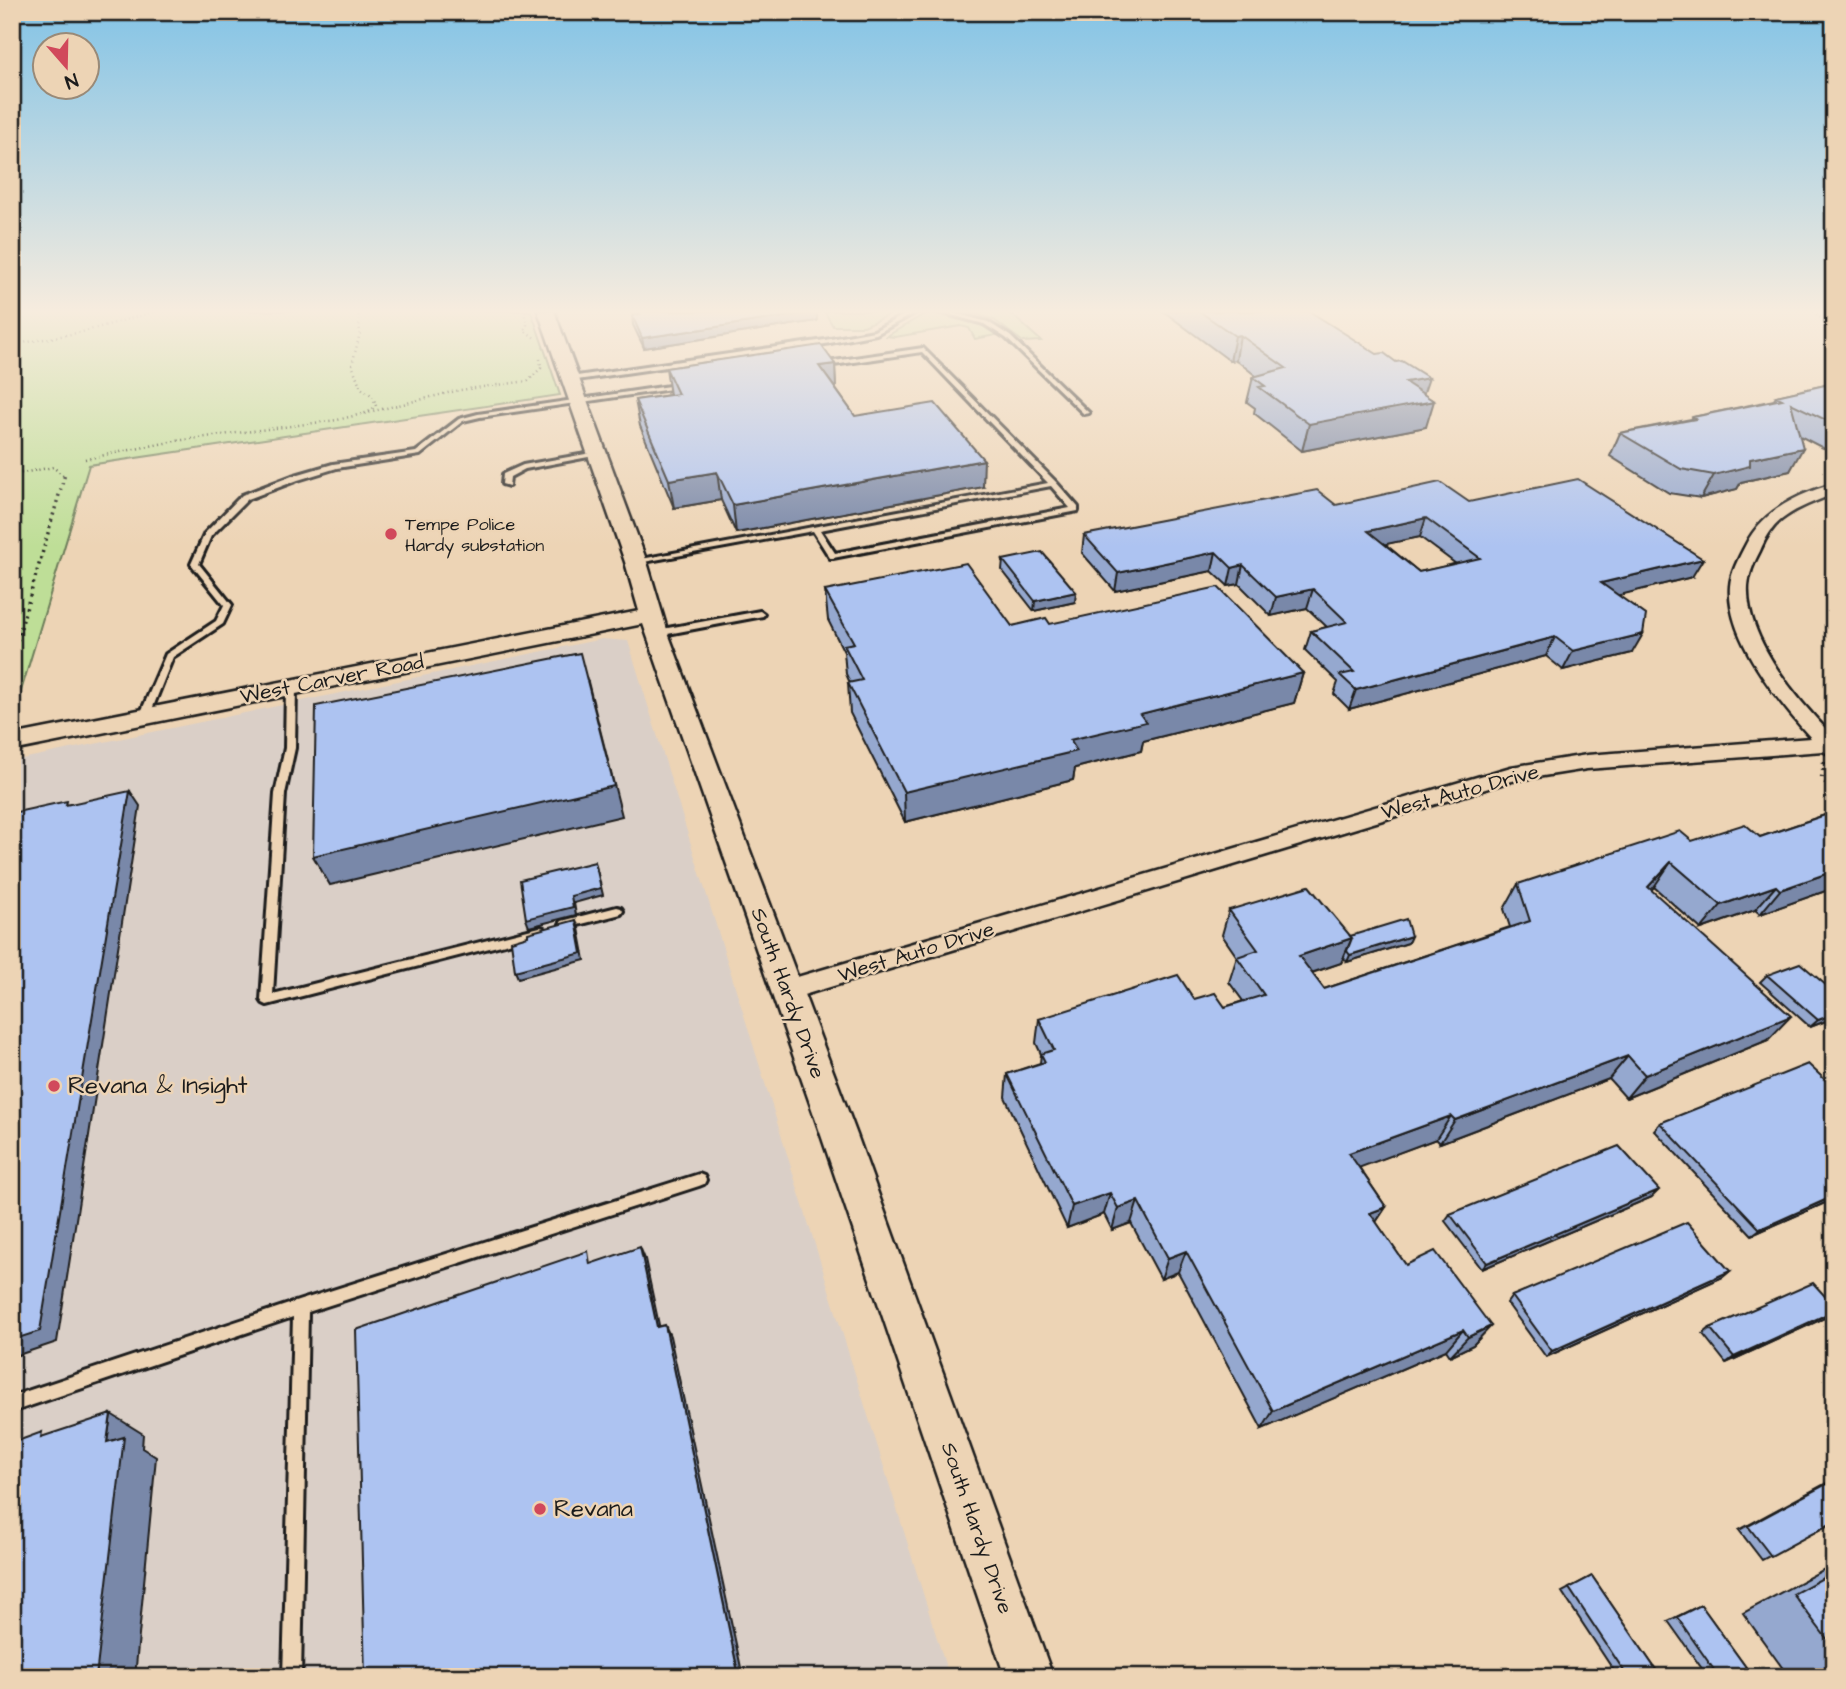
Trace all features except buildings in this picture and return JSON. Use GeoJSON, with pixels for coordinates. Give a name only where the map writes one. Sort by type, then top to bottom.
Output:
{"type":"FeatureCollection","features":[{"type":"Feature","properties":{"kind":"street","name":"South Hardy Drive"},"geometry":{"type":"LineString","coordinates":[[574,390],[636,562],[654,624],[787,990],[1029,1677]]}},
{"type":"Feature","properties":{"kind":"street","name":"West Auto Drive"},"geometry":{"type":"LineString","coordinates":[[1831,747],[1797,713],[1773,679],[1748,628],[1738,591],[1744,565],[1757,538],[1777,514],[1803,500],[1834,489]]}},
{"type":"Feature","properties":{"kind":"street","name":"West Carver Road"},"geometry":{"type":"LineString","coordinates":[[12,743],[292,687],[654,624]]}},
{"type":"Feature","properties":{"kind":"street","name":"West Auto Drive"},"geometry":{"type":"LineString","coordinates":[[787,990],[1511,774],[1587,762],[1831,747]]}},
{"type":"Feature","properties":{"kind":"lane"},"geometry":{"type":"LineString","coordinates":[[144,717],[169,656],[220,622],[228,605],[195,564],[208,535],[245,498],[295,478],[336,466],[418,454],[461,421],[480,415],[653,390]]}},
{"type":"Feature","properties":{"kind":"lane"},"geometry":{"type":"LineString","coordinates":[[816,529],[833,556],[1075,509],[962,390]]}},
{"type":"Feature","properties":{"kind":"lane"},"geometry":{"type":"LineString","coordinates":[[1062,390],[1086,413]]}},
{"type":"Feature","properties":{"kind":"lane"},"geometry":{"type":"LineString","coordinates":[[639,392],[642,401]]}},
{"type":"Feature","properties":{"kind":"lane"},"geometry":{"type":"LineString","coordinates":[[506,484],[506,476],[523,467],[597,454]]}},
{"type":"Feature","properties":{"kind":"lane"},"geometry":{"type":"LineString","coordinates":[[636,562],[1053,484]]}},
{"type":"Feature","properties":{"kind":"lane"},"geometry":{"type":"LineString","coordinates":[[654,624],[760,614]]}},
{"type":"Feature","properties":{"kind":"lane"},"geometry":{"type":"LineString","coordinates":[[292,687],[290,748],[280,794],[267,1000],[617,911]]}},
{"type":"Feature","properties":{"kind":"lane"},"geometry":{"type":"LineString","coordinates":[[12,1404],[301,1307],[699,1180]]}},
{"type":"Feature","properties":{"kind":"lane"},"geometry":{"type":"LineString","coordinates":[[292,1677],[301,1307]]}},
{"type":"Feature","properties":{"kind":"path"},"geometry":{"type":"LineString","coordinates":[[364,390],[373,396],[376,406],[366,415]]}},
{"type":"Feature","properties":{"kind":"path"},"geometry":{"type":"LineString","coordinates":[[85,459],[175,440],[366,415],[461,390]]}},
{"type":"Feature","properties":{"kind":"path"},"geometry":{"type":"LineString","coordinates":[[12,475],[53,467],[65,474],[17,641],[12,644]]}},
{"type":"Feature","properties":{"kind":"path"},"geometry":{"type":"LineString","coordinates":[[1823,770],[1822,778],[1834,792]]}},
{"type":"Feature","properties":{"kind":"shaded area"},"geometry":{"type":"Polygon","coordinates":[[[602,639],[628,641],[949,1677],[12,1677],[12,761],[602,639]]]}},
{"type":"Feature","properties":{"kind":"green space"},"geometry":{"type":"Polygon","coordinates":[[[12,390],[558,390],[560,395],[89,465],[12,721],[12,390]]]}},
{"type":"Feature","properties":{"kind":"place","name":"Tempe Police Hardy substation"},"geometry":{"type":"Point","coordinates":[391,534]}},
{"type":"Feature","properties":{"kind":"place","name":"Revana & Insight"},"geometry":{"type":"Point","coordinates":[54,1086]}},
{"type":"Feature","properties":{"kind":"place","name":"Revana"},"geometry":{"type":"Point","coordinates":[540,1509]}}]}
